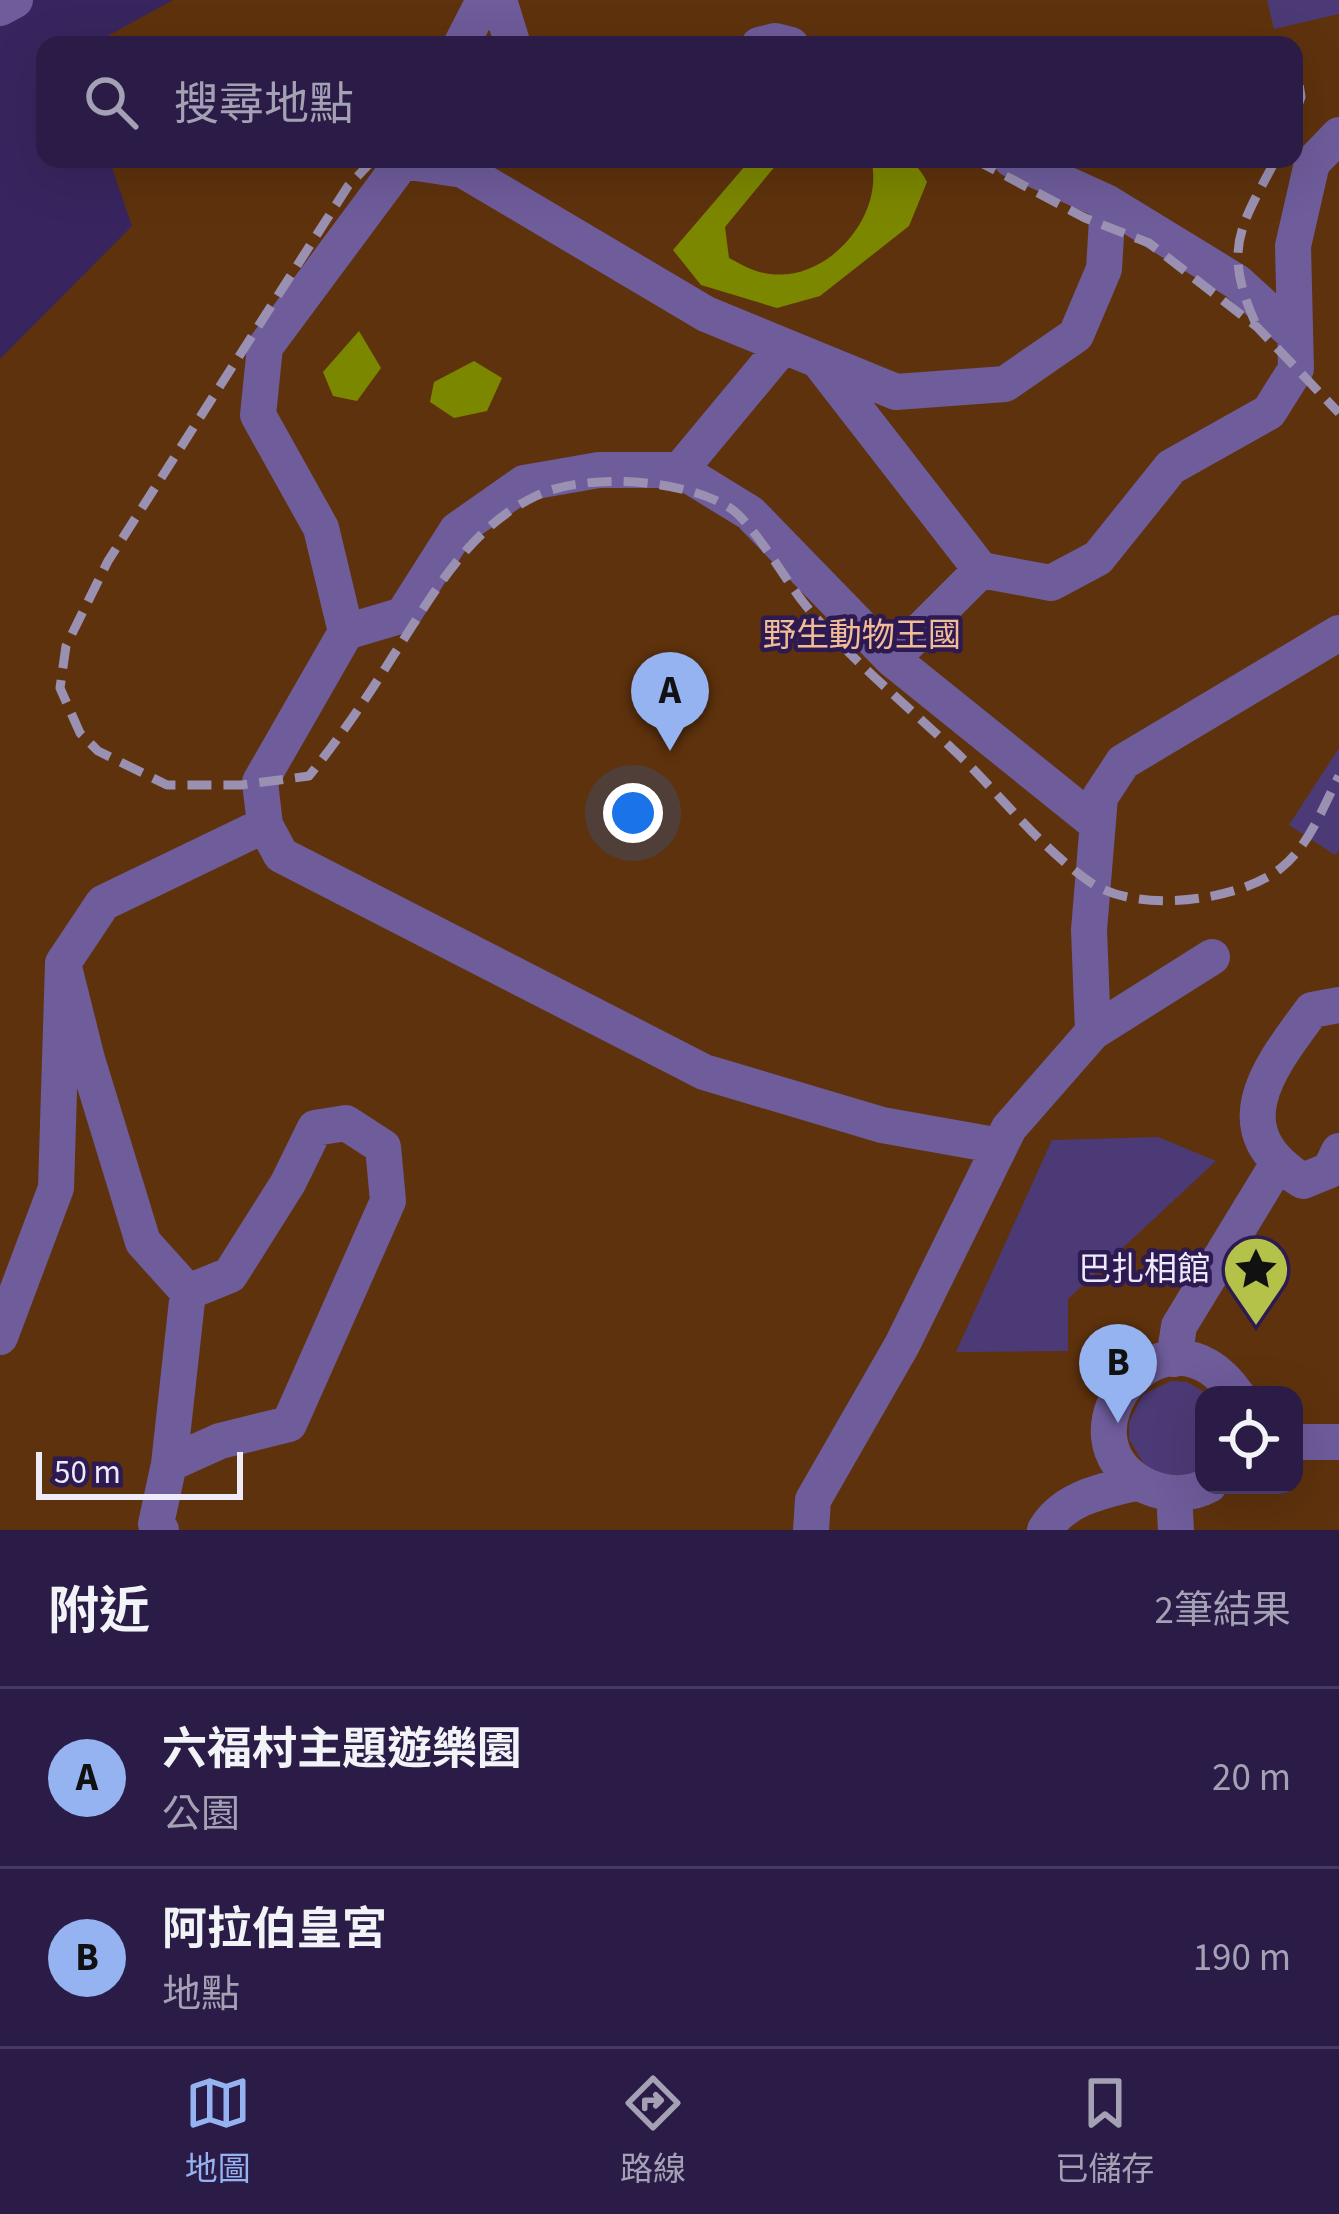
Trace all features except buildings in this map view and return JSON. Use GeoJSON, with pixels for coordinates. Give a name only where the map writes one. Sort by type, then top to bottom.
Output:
{"type":"FeatureCollection","features":[{"type":"Feature","properties":{"kind":"street"},"geometry":{"type":"LineString","coordinates":[[0,8],[15,0]]}},
{"type":"Feature","properties":{"kind":"street"},"geometry":{"type":"LineString","coordinates":[[466,36],[484,0]]}},
{"type":"Feature","properties":{"kind":"street"},"geometry":{"type":"LineString","coordinates":[[499,0],[510,36]]}},
{"type":"Feature","properties":{"kind":"street"},"geometry":{"type":"LineString","coordinates":[[800,353],[981,570],[1051,584],[1098,558],[1172,467],[1269,412],[1296,369],[1293,246],[1312,163],[1339,135]]}},
{"type":"Feature","properties":{"kind":"street"},"geometry":{"type":"LineString","coordinates":[[398,168],[266,347],[258,415],[321,528],[346,632],[260,782],[265,825],[281,855],[704,1072],[882,1125],[1000,1146]]}},
{"type":"Feature","properties":{"kind":"street"},"geometry":{"type":"LineString","coordinates":[[452,168],[464,170],[706,314],[896,392],[1005,383],[1076,335],[1104,269],[1108,203]]}},
{"type":"Feature","properties":{"kind":"street"},"geometry":{"type":"LineString","coordinates":[[1031,168],[1108,203],[1237,282],[1295,335]]}},
{"type":"Feature","properties":{"kind":"street"},"geometry":{"type":"LineString","coordinates":[[680,470],[800,353]]}},
{"type":"Feature","properties":{"kind":"street"},"geometry":{"type":"LineString","coordinates":[[346,632],[403,615],[457,530],[524,483],[599,470],[680,470],[750,512],[892,659],[1097,824]]}},
{"type":"Feature","properties":{"kind":"street"},"geometry":{"type":"LineString","coordinates":[[892,659],[981,570]]}},
{"type":"Feature","properties":{"kind":"street"},"geometry":{"type":"LineString","coordinates":[[1093,1032],[1089,930],[1100,797],[1123,762],[1339,633]]}},
{"type":"Feature","properties":{"kind":"street"},"geometry":{"type":"LineString","coordinates":[[0,1337],[56,1188],[63,963],[103,903],[265,825]]}},
{"type":"Feature","properties":{"kind":"street"},"geometry":{"type":"LineString","coordinates":[[811,1530],[813,1500],[902,1346],[1009,1128],[1093,1032],[1212,957]]}},
{"type":"Feature","properties":{"kind":"street"},"geometry":{"type":"LineString","coordinates":[[63,963],[142,1242],[188,1292],[169,1464],[156,1524],[161,1530]]}},
{"type":"Feature","properties":{"kind":"street"},"geometry":{"type":"LineString","coordinates":[[1339,1005],[1312,1010],[1278,1055],[1259,1090],[1258,1138],[1277,1165],[1303,1181],[1330,1170],[1339,1151]]}},
{"type":"Feature","properties":{"kind":"street"},"geometry":{"type":"LineString","coordinates":[[169,1464],[220,1441],[289,1424],[388,1201],[383,1148],[346,1124],[315,1128],[288,1183],[230,1274],[188,1292]]}},
{"type":"Feature","properties":{"kind":"street"},"geometry":{"type":"LineString","coordinates":[[1174,1359],[1179,1326],[1277,1165]]}},
{"type":"Feature","properties":{"kind":"street"},"geometry":{"type":"LineString","coordinates":[[1176,1530],[1192,1489],[1159,1492],[1123,1468],[1109,1427],[1112,1404],[1123,1384],[1140,1369],[1174,1359],[1207,1365],[1231,1386]]}},
{"type":"Feature","properties":{"kind":"street"},"geometry":{"type":"LineString","coordinates":[[1303,1442],[1339,1442]]}},
{"type":"Feature","properties":{"kind":"street"},"geometry":{"type":"LineString","coordinates":[[1045,1530],[1056,1514],[1087,1496],[1139,1482]]}},
{"type":"Feature","properties":{"kind":"green space","name":"野生動物王國"},"geometry":{"type":"Polygon","coordinates":[[[173,0],[1339,0],[1339,1530],[0,1530],[0,359],[132,226],[112,168],[1303,168],[1303,36],[107,36],[173,0]]]}},
{"type":"Feature","properties":{"kind":"shaded area"},"geometry":{"type":"Polygon","coordinates":[[[743,168],[774,168],[725,227],[729,258],[764,273],[809,269],[846,242],[869,203],[872,168],[917,168],[927,182],[909,226],[820,296],[777,308],[701,285],[673,250],[743,168]]]}},
{"type":"Feature","properties":{"kind":"shaded area"},"geometry":{"type":"Polygon","coordinates":[[[359,331],[381,368],[357,401],[333,396],[323,372],[359,331]]]}},
{"type":"Feature","properties":{"kind":"shaded area"},"geometry":{"type":"Polygon","coordinates":[[[474,361],[502,378],[487,411],[454,418],[430,402],[434,382],[474,361]]]}},
{"type":"Feature","properties":{"kind":"railway"},"geometry":{"type":"LineString","coordinates":[[365,168],[348,186],[108,561],[66,646],[60,688],[80,733],[98,751],[167,785],[241,785],[309,776],[437,587],[490,526],[557,488],[634,482],[711,498],[739,515],[839,642],[1054,853],[1109,892],[1159,901],[1186,900],[1262,880],[1300,849],[1339,776]]}},
{"type":"Feature","properties":{"kind":"railway"},"geometry":{"type":"LineString","coordinates":[[991,168],[1085,218],[1149,243],[1257,327],[1339,413]]}},
{"type":"Feature","properties":{"kind":"railway"},"geometry":{"type":"LineString","coordinates":[[1255,322],[1239,275],[1238,256],[1245,221],[1271,168]]}},
{"type":"Feature","properties":{"kind":"place","name":"六福村主題遊樂園"},"geometry":{"type":"Point","coordinates":[670,751]}},
{"type":"Feature","properties":{"kind":"place","name":"巴扎相館"},"geometry":{"type":"Point","coordinates":[1256,1328]}},
{"type":"Feature","properties":{"kind":"place","name":"阿拉伯皇宮"},"geometry":{"type":"Point","coordinates":[1118,1423]}}]}
